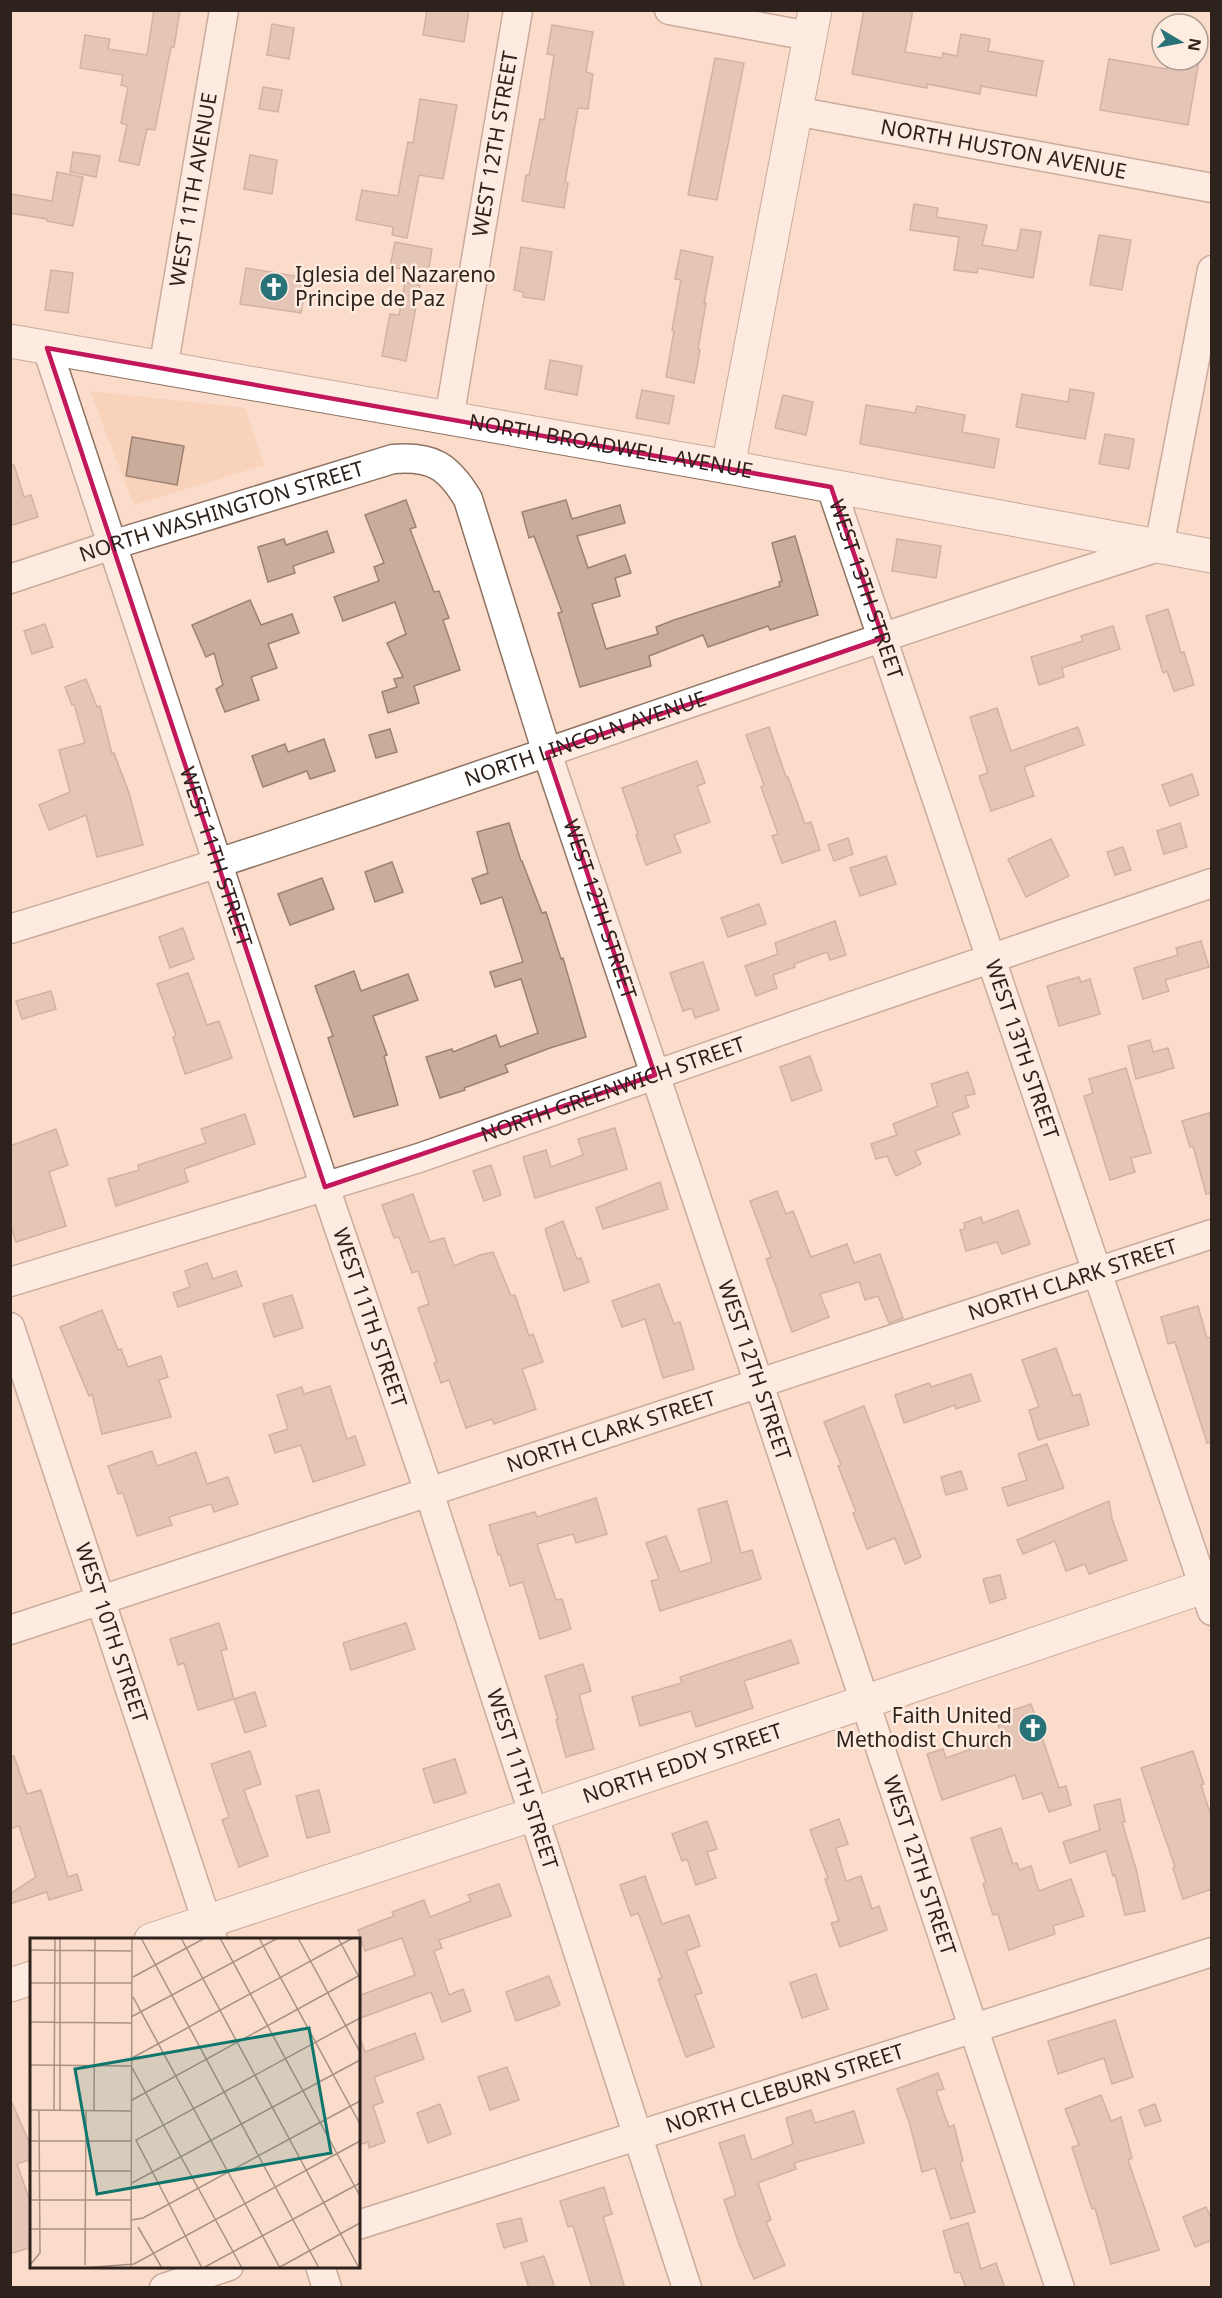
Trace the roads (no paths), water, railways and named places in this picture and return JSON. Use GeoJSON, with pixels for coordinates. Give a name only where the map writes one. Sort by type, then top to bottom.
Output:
{"type":"FeatureCollection","features":[{"type":"Feature","properties":{"kind":"main road"},"geometry":{"type":"LineString","coordinates":[[728,467],[812,23]]}},
{"type":"Feature","properties":{"kind":"main road","name":"NORTH BROADWELL AVENUE"},"geometry":{"type":"LineString","coordinates":[[10,341],[728,467],[1212,556]]}},
{"type":"Feature","properties":{"kind":"main road","name":"NORTH EDDY STREET"},"geometry":{"type":"LineString","coordinates":[[163,1938],[210,1930],[534,1814],[866,1702],[1209,1594]]}},
{"type":"Feature","properties":{"kind":"main road"},"geometry":{"type":"LineString","coordinates":[[10,1985],[30,1979]]}},
{"type":"Feature","properties":{"kind":"street","name":"WEST 11TH AVENUE"},"geometry":{"type":"LineString","coordinates":[[163,369],[224,10]]}},
{"type":"Feature","properties":{"kind":"street","name":"WEST 12TH STREET"},"geometry":{"type":"LineString","coordinates":[[448,419],[518,10]]}},
{"type":"Feature","properties":{"kind":"street"},"geometry":{"type":"LineString","coordinates":[[669,10],[812,23]]}},
{"type":"Feature","properties":{"kind":"street","name":"NORTH HUSTON AVENUE"},"geometry":{"type":"LineString","coordinates":[[795,111],[1212,188]]}},
{"type":"Feature","properties":{"kind":"street"},"geometry":{"type":"LineString","coordinates":[[1159,547],[1212,270]]}},
{"type":"Feature","properties":{"kind":"street","name":"WEST 11TH STREET"},"geometry":{"type":"LineString","coordinates":[[47,348],[325,1187],[429,1492],[687,2288]]}},
{"type":"Feature","properties":{"kind":"street","name":"NORTH WASHINGTON STREET"},"geometry":{"type":"LineString","coordinates":[[10,579],[112,545],[393,459],[412,458],[435,463]]}},
{"type":"Feature","properties":{"kind":"street","name":"WEST 12TH STREET"},"geometry":{"type":"LineString","coordinates":[[435,463],[444,468],[460,486],[468,500],[547,753],[1060,2288]]}},
{"type":"Feature","properties":{"kind":"street","name":"WEST 13TH STREET"},"geometry":{"type":"LineString","coordinates":[[831,487],[1097,1272],[1209,1594]]}},
{"type":"Feature","properties":{"kind":"street","name":"NORTH LINCOLN AVENUE"},"geometry":{"type":"LineString","coordinates":[[10,929],[547,753],[1043,583],[1159,547]]}},
{"type":"Feature","properties":{"kind":"street","name":"NORTH GREENWICH STREET"},"geometry":{"type":"LineString","coordinates":[[10,1282],[419,1158],[991,957],[1212,883]]}},
{"type":"Feature","properties":{"kind":"street","name":"NORTH CLARK STREET"},"geometry":{"type":"LineString","coordinates":[[10,1630],[1212,1234]]}},
{"type":"Feature","properties":{"kind":"street","name":"WEST 10TH STREET"},"geometry":{"type":"LineString","coordinates":[[10,1327],[210,1930]]}},
{"type":"Feature","properties":{"kind":"street","name":"NORTH CLEBURN STREET"},"geometry":{"type":"LineString","coordinates":[[360,2224],[1212,1952]]}},
{"type":"Feature","properties":{"kind":"street"},"geometry":{"type":"LineString","coordinates":[[164,2288],[223,2268]]}},
{"type":"Feature","properties":{"kind":"street"},"geometry":{"type":"LineString","coordinates":[[321,2268],[327,2288]]}},
{"type":"Feature","properties":{"kind":"place","name":"Iglesia del Nazareno Principe de Paz"},"geometry":{"type":"Point","coordinates":[274,287]}},
{"type":"Feature","properties":{"kind":"place","name":"Faith United Methodist Church"},"geometry":{"type":"Point","coordinates":[1033,1728]}}]}
